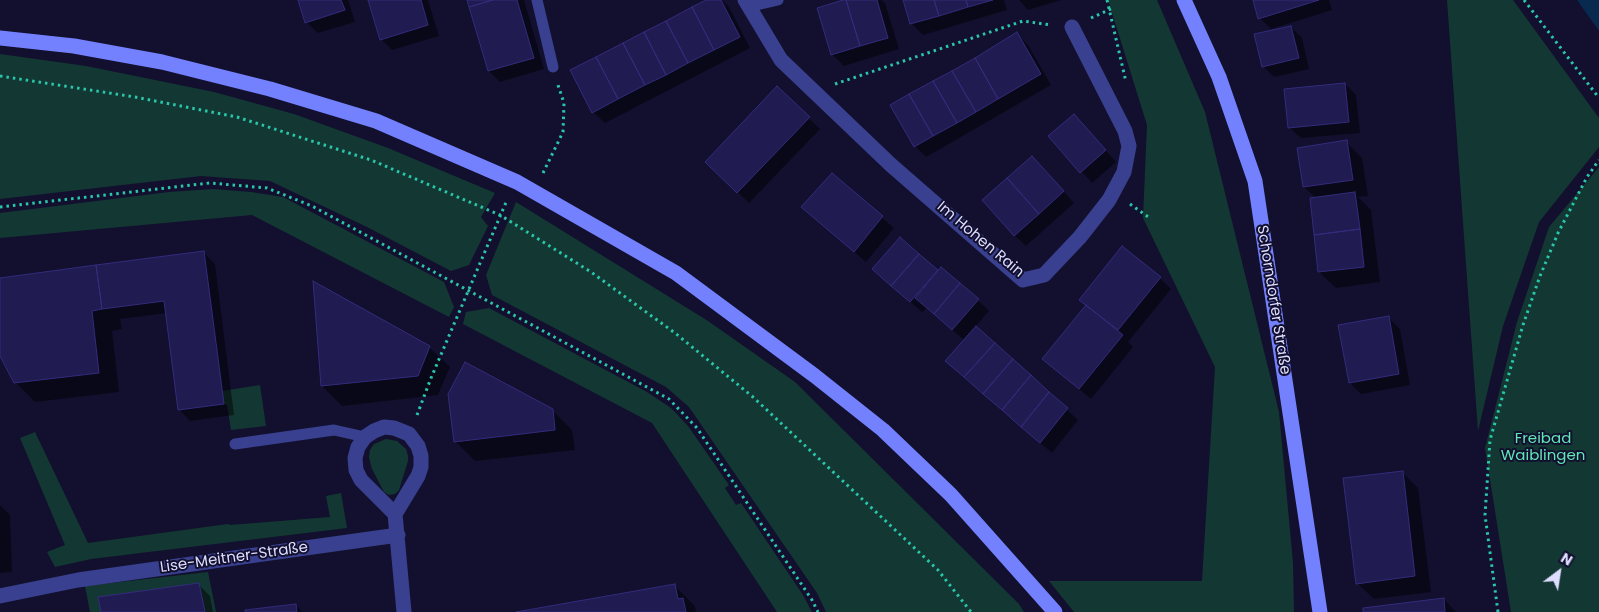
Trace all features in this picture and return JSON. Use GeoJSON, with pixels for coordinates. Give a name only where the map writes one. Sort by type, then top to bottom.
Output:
{"type":"FeatureCollection","features":[{"type":"Feature","properties":{"kind":"main road","name":"Schorndorfer Straße"},"geometry":{"type":"LineString","coordinates":[[1184,0],[1219,77],[1255,181],[1320,612]]}},
{"type":"Feature","properties":{"kind":"main road"},"geometry":{"type":"LineString","coordinates":[[0,38],[74,46],[162,62],[270,89],[376,121],[516,182],[676,273],[816,376],[883,430],[951,495],[1055,612]]}},
{"type":"Feature","properties":{"kind":"street","name":"Im Hohen Rain"},"geometry":{"type":"LineString","coordinates":[[746,4],[781,60],[891,165],[1022,280],[1044,275],[1080,237],[1109,200],[1124,172],[1129,146],[1125,131],[1072,27]]}},
{"type":"Feature","properties":{"kind":"street"},"geometry":{"type":"LineString","coordinates":[[395,514],[418,476],[422,456],[418,446],[409,434],[394,428],[384,427],[364,438],[358,447],[355,458],[356,470],[362,480],[395,514],[404,612]]}},
{"type":"Feature","properties":{"kind":"street","name":"Lise-Meitner-Straße"},"geometry":{"type":"LineString","coordinates":[[0,596],[70,582],[398,535]]}},
{"type":"Feature","properties":{"kind":"lane"},"geometry":{"type":"LineString","coordinates":[[537,0],[553,67]]}},
{"type":"Feature","properties":{"kind":"lane"},"geometry":{"type":"LineString","coordinates":[[746,4],[778,0]]}},
{"type":"Feature","properties":{"kind":"lane"},"geometry":{"type":"LineString","coordinates":[[235,444],[334,430],[364,438]]}},
{"type":"Feature","properties":{"kind":"path"},"geometry":{"type":"LineString","coordinates":[[1524,0],[1599,98]]}},
{"type":"Feature","properties":{"kind":"path"},"geometry":{"type":"LineString","coordinates":[[813,91],[1024,21],[1072,27]]}},
{"type":"Feature","properties":{"kind":"path"},"geometry":{"type":"LineString","coordinates":[[553,67],[564,103],[563,132],[556,146]]}},
{"type":"Feature","properties":{"kind":"path"},"geometry":{"type":"LineString","coordinates":[[0,76],[135,97],[237,117],[371,160],[500,215],[591,272],[675,333],[753,397],[938,570],[971,612]]}},
{"type":"Feature","properties":{"kind":"path"},"geometry":{"type":"LineString","coordinates":[[1498,612],[1485,515],[1490,440],[1523,325],[1540,276],[1558,233],[1587,177],[1599,160]]}},
{"type":"Feature","properties":{"kind":"path"},"geometry":{"type":"LineString","coordinates":[[409,434],[500,215],[516,182]]}},
{"type":"Feature","properties":{"kind":"path"},"geometry":{"type":"LineString","coordinates":[[0,207],[210,183],[266,188],[312,206],[670,399],[697,428],[812,600],[818,612]]}},
{"type":"Feature","properties":{"kind":"path"},"geometry":{"type":"LineString","coordinates":[[1130,204],[1151,219]]}},
{"type":"Feature","properties":{"kind":"green space"},"geometry":{"type":"Polygon","coordinates":[[[1108,0],[1157,0],[1205,112],[1279,412],[1293,563],[1294,612],[1074,612],[1049,581],[1202,581],[1215,367],[1143,218],[1147,125],[1108,0]]]}},
{"type":"Feature","properties":{"kind":"green space"},"geometry":{"type":"Polygon","coordinates":[[[1447,0],[1513,0],[1599,118],[1599,147],[1539,222],[1503,326],[1478,431],[1447,0]]]}},
{"type":"Feature","properties":{"kind":"green space"},"geometry":{"type":"Polygon","coordinates":[[[0,54],[86,66],[214,92],[294,114],[388,148],[495,193],[481,217],[488,226],[469,265],[451,271],[367,227],[270,181],[201,176],[0,199],[0,54]]]}},
{"type":"Feature","properties":{"kind":"green space","name":"Freibad Waiblingen"},"geometry":{"type":"Polygon","coordinates":[[[1599,167],[1599,612],[1511,612],[1485,448],[1517,322],[1549,227],[1599,167]]]}},
{"type":"Feature","properties":{"kind":"green space"},"geometry":{"type":"Polygon","coordinates":[[[213,189],[283,197],[444,282],[454,307],[449,317],[252,215],[0,238],[0,213],[169,192],[213,189]]]}},
{"type":"Feature","properties":{"kind":"green space"},"geometry":{"type":"Polygon","coordinates":[[[516,202],[708,321],[795,382],[1019,604],[1024,612],[826,612],[817,593],[689,407],[666,387],[492,295],[486,275],[516,202]]]}},
{"type":"Feature","properties":{"kind":"green space"},"geometry":{"type":"Polygon","coordinates":[[[489,308],[647,392],[671,408],[688,426],[729,485],[725,488],[736,505],[741,503],[803,595],[812,612],[777,612],[652,423],[463,324],[466,312],[489,308]]]}},
{"type":"Feature","properties":{"kind":"green space"},"geometry":{"type":"Polygon","coordinates":[[[260,385],[266,426],[231,430],[227,405],[224,404],[222,391],[260,385]]]}},
{"type":"Feature","properties":{"kind":"green space"},"geometry":{"type":"Polygon","coordinates":[[[35,432],[88,543],[228,524],[330,517],[326,496],[341,493],[347,528],[91,559],[55,567],[47,552],[65,545],[20,438],[35,432]]]}},
{"type":"Feature","properties":{"kind":"green space"},"geometry":{"type":"Polygon","coordinates":[[[386,439],[397,441],[406,449],[408,456],[399,490],[395,494],[389,495],[384,492],[372,469],[369,457],[370,450],[374,444],[386,439]]]}},
{"type":"Feature","properties":{"kind":"green space"},"geometry":{"type":"Polygon","coordinates":[[[208,572],[216,612],[90,612],[85,586],[208,572]]]}},
{"type":"Feature","properties":{"kind":"water"},"geometry":{"type":"Polygon","coordinates":[[[1577,0],[1599,0],[1599,31],[1577,0]]]}},
{"type":"Feature","properties":{"kind":"building"},"geometry":{"type":"Polygon","coordinates":[[[298,0],[341,0],[345,10],[305,23],[298,0]]]}},
{"type":"Feature","properties":{"kind":"building"},"geometry":{"type":"Polygon","coordinates":[[[368,0],[421,0],[428,25],[380,40],[368,0]]]}},
{"type":"Feature","properties":{"kind":"building"},"geometry":{"type":"Polygon","coordinates":[[[467,0],[493,0],[469,7],[467,0]]]}},
{"type":"Feature","properties":{"kind":"building"},"geometry":{"type":"Polygon","coordinates":[[[493,0],[517,0],[534,58],[488,71],[469,7],[493,0]]]}},
{"type":"Feature","properties":{"kind":"building"},"geometry":{"type":"Polygon","coordinates":[[[706,0],[721,0],[740,37],[714,50],[692,7],[706,0]]]}},
{"type":"Feature","properties":{"kind":"building"},"geometry":{"type":"Polygon","coordinates":[[[846,0],[860,46],[831,55],[817,8],[846,0]]]}},
{"type":"Feature","properties":{"kind":"building"},"geometry":{"type":"Polygon","coordinates":[[[846,0],[877,0],[888,38],[860,46],[846,0]]]}},
{"type":"Feature","properties":{"kind":"building"},"geometry":{"type":"Polygon","coordinates":[[[903,0],[934,0],[939,16],[910,24],[903,0]]]}},
{"type":"Feature","properties":{"kind":"building"},"geometry":{"type":"Polygon","coordinates":[[[934,0],[966,0],[968,7],[939,16],[934,0]]]}},
{"type":"Feature","properties":{"kind":"building"},"geometry":{"type":"Polygon","coordinates":[[[966,0],[993,0],[968,7],[966,0]]]}},
{"type":"Feature","properties":{"kind":"building"},"geometry":{"type":"Polygon","coordinates":[[[1253,0],[1319,0],[1258,19],[1253,0]]]}},
{"type":"Feature","properties":{"kind":"building"},"geometry":{"type":"Polygon","coordinates":[[[692,7],[714,50],[688,63],[666,21],[692,7]]]}},
{"type":"Feature","properties":{"kind":"building"},"geometry":{"type":"Polygon","coordinates":[[[666,21],[688,63],[666,75],[644,32],[666,21]]]}},
{"type":"Feature","properties":{"kind":"building"},"geometry":{"type":"Polygon","coordinates":[[[1291,26],[1299,58],[1262,67],[1254,34],[1291,26]]]}},
{"type":"Feature","properties":{"kind":"building"},"geometry":{"type":"Polygon","coordinates":[[[644,32],[666,75],[645,85],[623,43],[644,32]]]}},
{"type":"Feature","properties":{"kind":"building"},"geometry":{"type":"Polygon","coordinates":[[[1017,32],[1041,74],[998,99],[975,58],[1017,32]]]}},
{"type":"Feature","properties":{"kind":"building"},"geometry":{"type":"Polygon","coordinates":[[[623,43],[645,85],[618,99],[596,57],[623,43]]]}},
{"type":"Feature","properties":{"kind":"building"},"geometry":{"type":"Polygon","coordinates":[[[596,57],[618,99],[592,113],[570,70],[596,57]]]}},
{"type":"Feature","properties":{"kind":"building"},"geometry":{"type":"Polygon","coordinates":[[[975,58],[998,99],[976,112],[952,71],[975,58]]]}},
{"type":"Feature","properties":{"kind":"building"},"geometry":{"type":"Polygon","coordinates":[[[952,71],[976,112],[957,123],[933,81],[952,71]]]}},
{"type":"Feature","properties":{"kind":"building"},"geometry":{"type":"Polygon","coordinates":[[[933,81],[957,123],[933,136],[909,94],[933,81]]]}},
{"type":"Feature","properties":{"kind":"building"},"geometry":{"type":"Polygon","coordinates":[[[1345,83],[1349,122],[1288,128],[1284,89],[1345,83]]]}},
{"type":"Feature","properties":{"kind":"building"},"geometry":{"type":"Polygon","coordinates":[[[777,86],[810,117],[737,193],[705,162],[777,86]]]}},
{"type":"Feature","properties":{"kind":"building"},"geometry":{"type":"Polygon","coordinates":[[[909,94],[933,136],[914,147],[890,105],[909,94]]]}},
{"type":"Feature","properties":{"kind":"building"},"geometry":{"type":"Polygon","coordinates":[[[1074,114],[1106,150],[1080,173],[1048,136],[1074,114]]]}},
{"type":"Feature","properties":{"kind":"building"},"geometry":{"type":"Polygon","coordinates":[[[1347,140],[1353,180],[1303,187],[1297,148],[1347,140]]]}},
{"type":"Feature","properties":{"kind":"building"},"geometry":{"type":"Polygon","coordinates":[[[1032,156],[1064,191],[1039,214],[1007,178],[1032,156]]]}},
{"type":"Feature","properties":{"kind":"building"},"geometry":{"type":"Polygon","coordinates":[[[832,173],[883,216],[854,252],[801,207],[832,173]]]}},
{"type":"Feature","properties":{"kind":"building"},"geometry":{"type":"Polygon","coordinates":[[[1007,178],[1039,214],[1014,236],[982,200],[1007,178]]]}},
{"type":"Feature","properties":{"kind":"building"},"geometry":{"type":"Polygon","coordinates":[[[1355,192],[1360,229],[1314,235],[1310,198],[1355,192]]]}},
{"type":"Feature","properties":{"kind":"building"},"geometry":{"type":"Polygon","coordinates":[[[1360,229],[1364,267],[1318,272],[1314,235],[1360,229]]]}},
{"type":"Feature","properties":{"kind":"building"},"geometry":{"type":"Polygon","coordinates":[[[900,237],[919,254],[891,286],[872,269],[900,237]]]}},
{"type":"Feature","properties":{"kind":"building"},"geometry":{"type":"Polygon","coordinates":[[[1122,246],[1161,277],[1118,330],[1079,300],[1122,246]]]}},
{"type":"Feature","properties":{"kind":"building"},"geometry":{"type":"Polygon","coordinates":[[[204,251],[224,404],[178,410],[164,301],[102,309],[96,265],[204,251]]]}},
{"type":"Feature","properties":{"kind":"building"},"geometry":{"type":"Polygon","coordinates":[[[919,254],[938,270],[910,302],[891,286],[919,254]]]}},
{"type":"Feature","properties":{"kind":"building"},"geometry":{"type":"Polygon","coordinates":[[[96,265],[102,309],[92,311],[99,373],[14,383],[0,356],[0,278],[96,265]]]}},
{"type":"Feature","properties":{"kind":"building"},"geometry":{"type":"Polygon","coordinates":[[[941,267],[960,283],[934,314],[915,298],[941,267]]]}},
{"type":"Feature","properties":{"kind":"building"},"geometry":{"type":"Polygon","coordinates":[[[313,281],[430,346],[418,376],[321,386],[313,281]]]}},
{"type":"Feature","properties":{"kind":"building"},"geometry":{"type":"Polygon","coordinates":[[[960,283],[979,299],[952,330],[934,314],[960,283]]]}},
{"type":"Feature","properties":{"kind":"building"},"geometry":{"type":"Polygon","coordinates":[[[1086,305],[1123,335],[1079,389],[1042,359],[1086,305]]]}},
{"type":"Feature","properties":{"kind":"building"},"geometry":{"type":"Polygon","coordinates":[[[1389,316],[1399,374],[1349,383],[1338,325],[1389,316]]]}},
{"type":"Feature","properties":{"kind":"building"},"geometry":{"type":"Polygon","coordinates":[[[976,326],[995,343],[964,377],[945,361],[976,326]]]}},
{"type":"Feature","properties":{"kind":"building"},"geometry":{"type":"Polygon","coordinates":[[[995,343],[1013,359],[983,394],[964,377],[995,343]]]}},
{"type":"Feature","properties":{"kind":"building"},"geometry":{"type":"Polygon","coordinates":[[[1013,359],[1031,375],[1002,410],[983,394],[1013,359]]]}},
{"type":"Feature","properties":{"kind":"building"},"geometry":{"type":"Polygon","coordinates":[[[465,362],[553,409],[555,430],[454,442],[448,394],[465,362]]]}},
{"type":"Feature","properties":{"kind":"building"},"geometry":{"type":"Polygon","coordinates":[[[1031,375],[1049,392],[1021,427],[1002,410],[1031,375]]]}},
{"type":"Feature","properties":{"kind":"building"},"geometry":{"type":"Polygon","coordinates":[[[1049,392],[1068,408],[1040,443],[1021,427],[1049,392]]]}},
{"type":"Feature","properties":{"kind":"building"},"geometry":{"type":"Polygon","coordinates":[[[1403,471],[1415,576],[1356,584],[1343,478],[1403,471]]]}},
{"type":"Feature","properties":{"kind":"building"},"geometry":{"type":"Polygon","coordinates":[[[199,583],[205,612],[101,612],[98,597],[199,583]]]}},
{"type":"Feature","properties":{"kind":"building"},"geometry":{"type":"Polygon","coordinates":[[[675,584],[678,599],[683,598],[686,612],[516,612],[675,584]]]}},
{"type":"Feature","properties":{"kind":"building"},"geometry":{"type":"Polygon","coordinates":[[[1444,598],[1445,612],[1363,612],[1363,608],[1444,598]]]}},
{"type":"Feature","properties":{"kind":"building"},"geometry":{"type":"Polygon","coordinates":[[[296,604],[297,612],[245,612],[245,610],[296,604]]]}}]}
